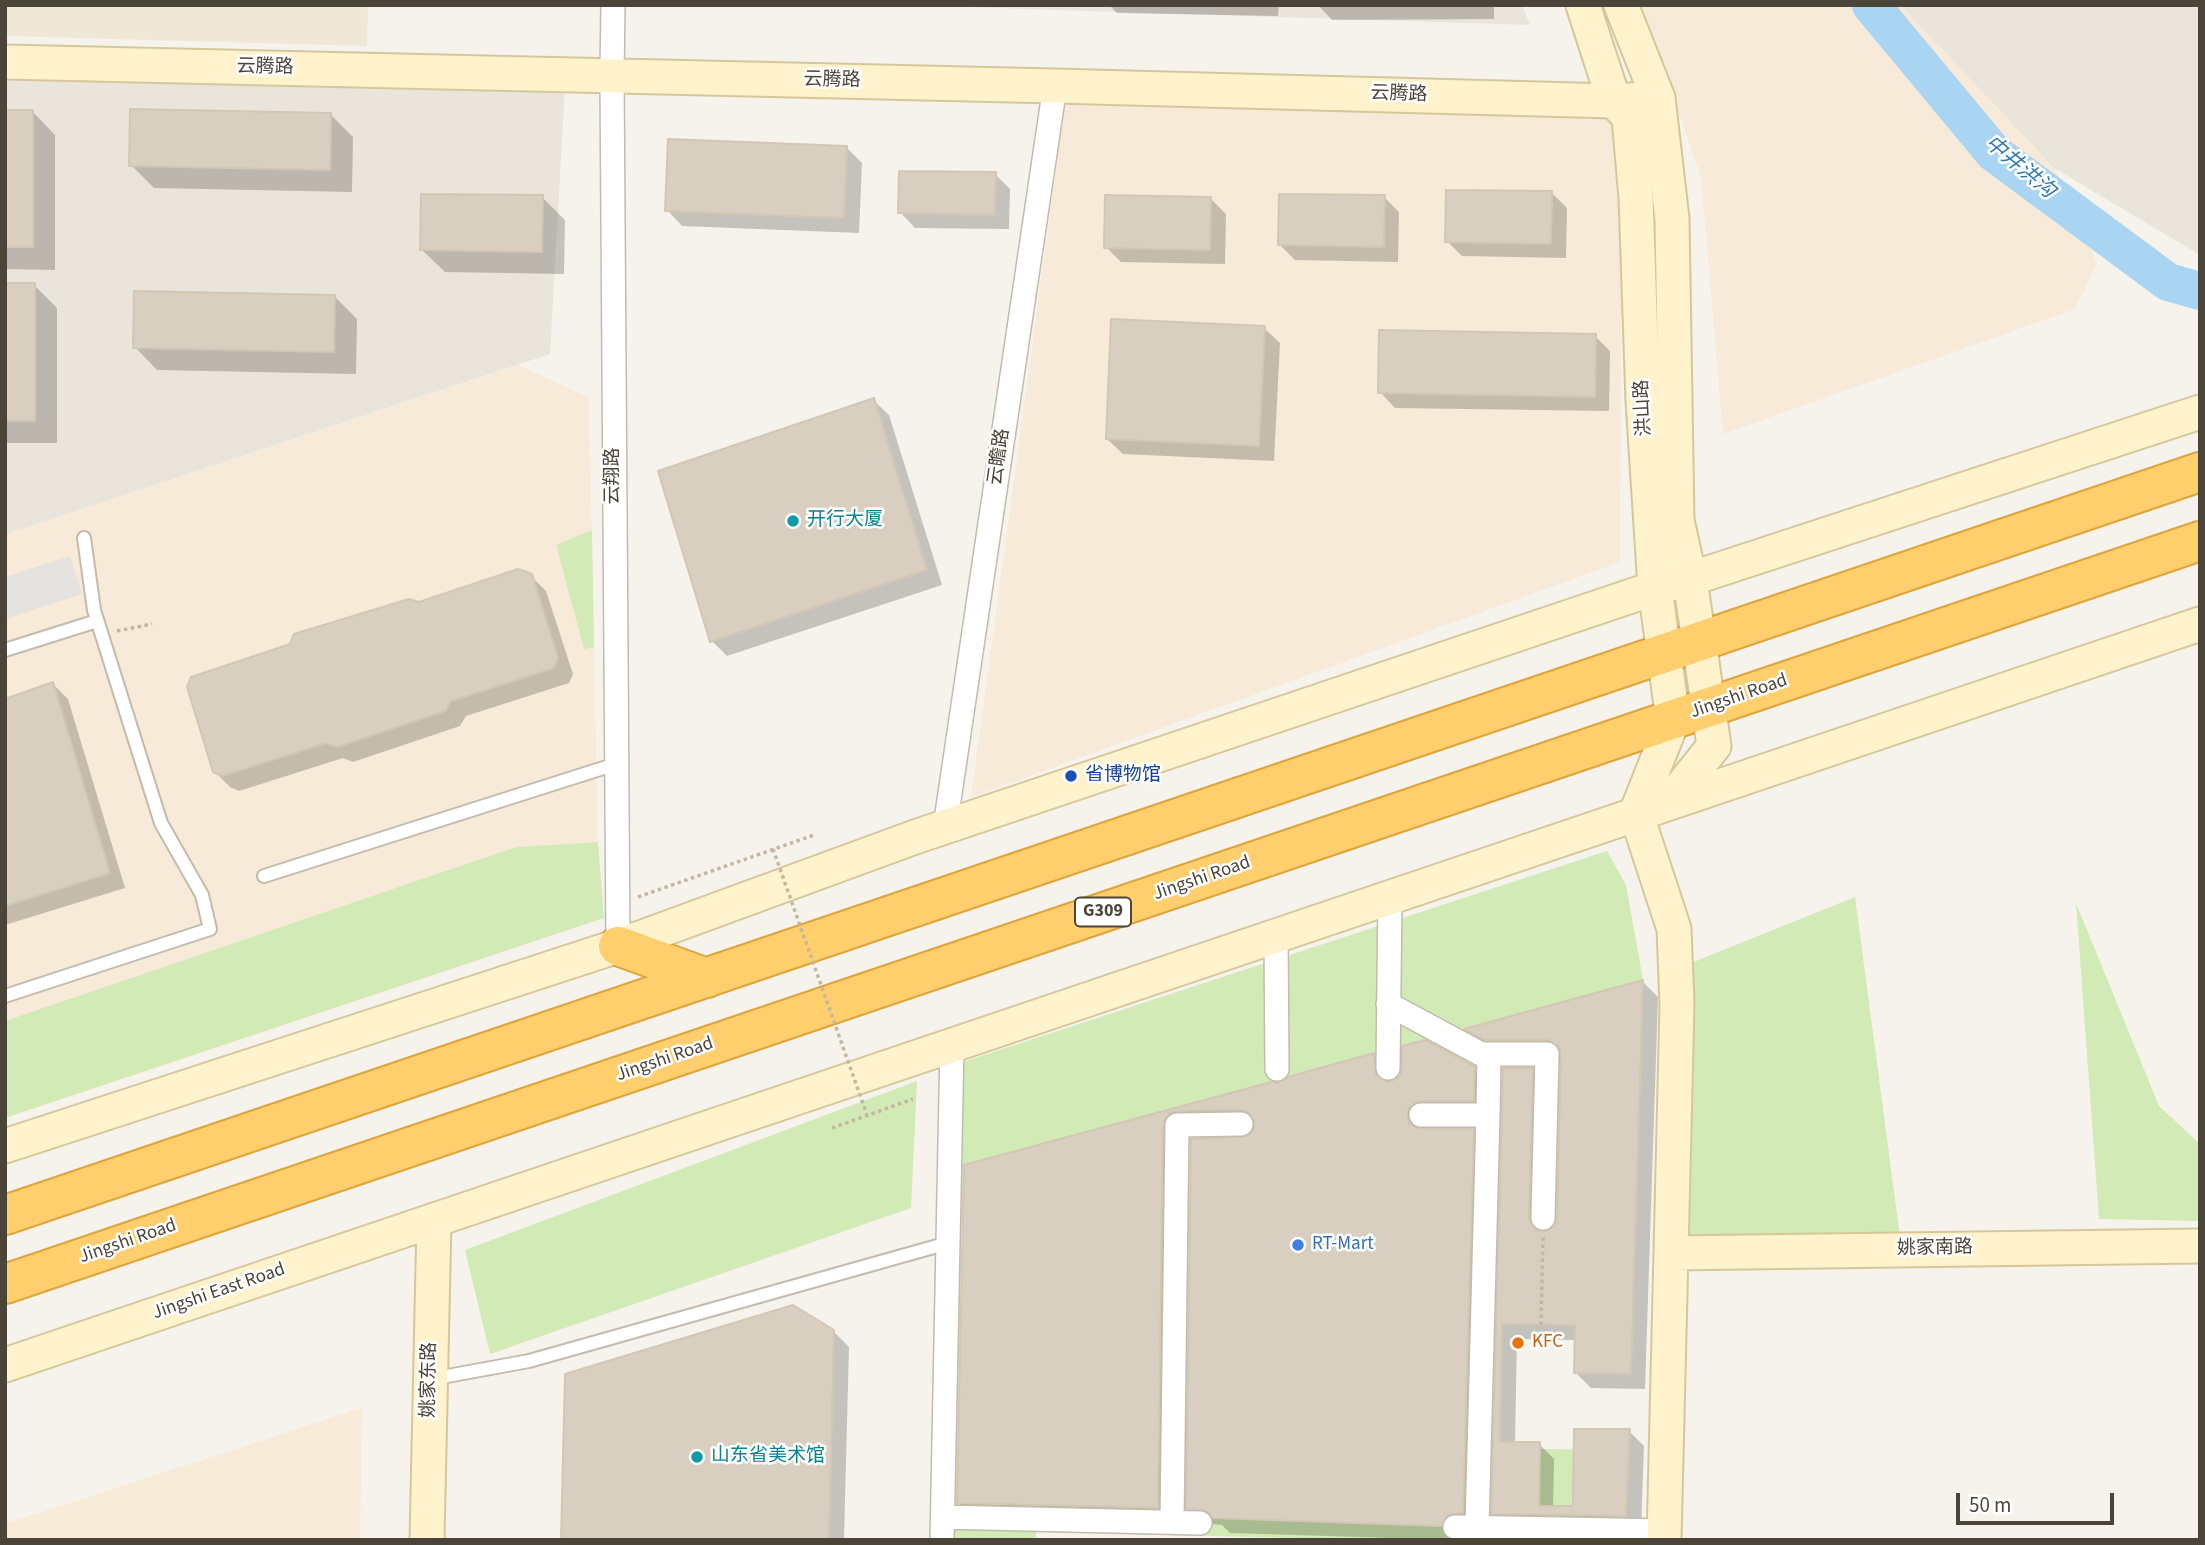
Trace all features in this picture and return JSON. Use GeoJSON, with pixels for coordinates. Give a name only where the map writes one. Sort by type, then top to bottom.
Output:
{"type":"FeatureCollection","features":[{"type":"Feature","properties":{"kind":"highway"},"geometry":{"type":"LineString","coordinates":[[5,1215],[2200,472]]}},
{"type":"Feature","properties":{"kind":"highway","name":"Jingshi Road"},"geometry":{"type":"LineString","coordinates":[[5,1284],[2200,541]]}},
{"type":"Feature","properties":{"kind":"highway"},"geometry":{"type":"LineString","coordinates":[[618,946],[707,978]]}},
{"type":"Feature","properties":{"kind":"main road","name":"洪山路"},"geometry":{"type":"LineString","coordinates":[[1583,5],[1614,101],[1629,117],[1636,198],[1643,401],[1655,587],[1673,720]]}},
{"type":"Feature","properties":{"kind":"main road","name":"洪山路"},"geometry":{"type":"LineString","coordinates":[[1621,5],[1658,98],[1672,219],[1677,520],[1690,579],[1714,746],[1670,801]]}},
{"type":"Feature","properties":{"kind":"main road","name":"云腾路"},"geometry":{"type":"LineString","coordinates":[[5,62],[1614,101],[1658,98]]}},
{"type":"Feature","properties":{"kind":"main road"},"geometry":{"type":"LineString","coordinates":[[5,1146],[618,946],[944,827],[1655,587],[1690,579],[2200,412]]}},
{"type":"Feature","properties":{"kind":"main road"},"geometry":{"type":"LineString","coordinates":[[434,1220],[2200,624]]}},
{"type":"Feature","properties":{"kind":"main road"},"geometry":{"type":"LineString","coordinates":[[1665,1535],[1677,1003],[1674,929],[1636,813],[1673,720]]}},
{"type":"Feature","properties":{"kind":"main road","name":"Jingshi East Road"},"geometry":{"type":"LineString","coordinates":[[5,1365],[434,1220]]}},
{"type":"Feature","properties":{"kind":"main road","name":"姚家东路"},"geometry":{"type":"LineString","coordinates":[[427,1540],[434,1220]]}},
{"type":"Feature","properties":{"kind":"main road","name":"姚家南路"},"geometry":{"type":"LineString","coordinates":[[1671,1253],[2200,1246]]}},
{"type":"Feature","properties":{"kind":"street","name":"云翔路"},"geometry":{"type":"LineString","coordinates":[[613,5],[618,946]]}},
{"type":"Feature","properties":{"kind":"street","name":"云瞻路"},"geometry":{"type":"LineString","coordinates":[[944,827],[1055,86]]}},
{"type":"Feature","properties":{"kind":"street"},"geometry":{"type":"LineString","coordinates":[[1388,1068],[1390,896]]}},
{"type":"Feature","properties":{"kind":"street"},"geometry":{"type":"LineString","coordinates":[[1276,937],[1277,1069]]}},
{"type":"Feature","properties":{"kind":"street"},"geometry":{"type":"LineString","coordinates":[[1388,1004],[1482,1054],[1547,1054],[1543,1218]]}},
{"type":"Feature","properties":{"kind":"street"},"geometry":{"type":"LineString","coordinates":[[942,1540],[952,1045]]}},
{"type":"Feature","properties":{"kind":"street"},"geometry":{"type":"LineString","coordinates":[[1489,1054],[1466,1527],[1665,1535]]}},
{"type":"Feature","properties":{"kind":"street"},"geometry":{"type":"LineString","coordinates":[[1421,1115],[1488,1115]]}},
{"type":"Feature","properties":{"kind":"street"},"geometry":{"type":"LineString","coordinates":[[1172,1522],[1177,1125],[1241,1124]]}},
{"type":"Feature","properties":{"kind":"street"},"geometry":{"type":"LineString","coordinates":[[943,1517],[1200,1523]]}},
{"type":"Feature","properties":{"kind":"lane"},"geometry":{"type":"LineString","coordinates":[[5,996],[210,929],[202,895],[161,823],[97,621],[84,538]]}},
{"type":"Feature","properties":{"kind":"lane"},"geometry":{"type":"LineString","coordinates":[[5,650],[97,621]]}},
{"type":"Feature","properties":{"kind":"lane"},"geometry":{"type":"LineString","coordinates":[[264,876],[616,764]]}},
{"type":"Feature","properties":{"kind":"lane"},"geometry":{"type":"LineString","coordinates":[[430,1379],[529,1362],[948,1243]]}},
{"type":"Feature","properties":{"kind":"path"},"geometry":{"type":"LineString","coordinates":[[101,635],[152,624]]}},
{"type":"Feature","properties":{"kind":"path"},"geometry":{"type":"LineString","coordinates":[[617,905],[814,835]]}},
{"type":"Feature","properties":{"kind":"path"},"geometry":{"type":"LineString","coordinates":[[773,849],[867,1115]]}},
{"type":"Feature","properties":{"kind":"path"},"geometry":{"type":"LineString","coordinates":[[832,1128],[913,1099]]}},
{"type":"Feature","properties":{"kind":"path"},"geometry":{"type":"LineString","coordinates":[[1541,1325],[1543,1218]]}},
{"type":"Feature","properties":{"kind":"shaded area"},"geometry":{"type":"Polygon","coordinates":[[[5,5],[368,5],[367,46],[5,36],[5,5]]]}},
{"type":"Feature","properties":{"kind":"shaded area"},"geometry":{"type":"Polygon","coordinates":[[[899,5],[1522,5],[1530,25],[899,5]]]}},
{"type":"Feature","properties":{"kind":"shaded area"},"geometry":{"type":"Polygon","coordinates":[[[1641,5],[1900,5],[2054,168],[2097,263],[2075,309],[1723,434],[1701,177],[1641,5]]]}},
{"type":"Feature","properties":{"kind":"shaded area"},"geometry":{"type":"Polygon","coordinates":[[[1900,5],[2200,5],[2200,255],[2054,168],[1900,5]]]}},
{"type":"Feature","properties":{"kind":"shaded area"},"geometry":{"type":"Polygon","coordinates":[[[5,52],[566,69],[550,354],[5,535],[5,52]]]}},
{"type":"Feature","properties":{"kind":"shaded area"},"geometry":{"type":"Polygon","coordinates":[[[1066,96],[1622,119],[1620,562],[971,797],[1066,96]]]}},
{"type":"Feature","properties":{"kind":"shaded area"},"geometry":{"type":"Polygon","coordinates":[[[519,365],[589,398],[598,842],[516,847],[5,1021],[5,535],[519,365]]]}},
{"type":"Feature","properties":{"kind":"shaded area"},"geometry":{"type":"Polygon","coordinates":[[[70,556],[82,594],[5,619],[5,577],[70,556]]]}},
{"type":"Feature","properties":{"kind":"shaded area"},"geometry":{"type":"Polygon","coordinates":[[[362,1408],[360,1540],[5,1540],[5,1524],[362,1408]]]}},
{"type":"Feature","properties":{"kind":"green space"},"geometry":{"type":"Polygon","coordinates":[[[592,530],[594,647],[584,649],[556,545],[592,530]]]}},
{"type":"Feature","properties":{"kind":"green space"},"geometry":{"type":"Polygon","coordinates":[[[598,842],[604,918],[5,1118],[5,1021],[516,847],[598,842]]]}},
{"type":"Feature","properties":{"kind":"green space","name":"RT-Mart"},"geometry":{"type":"Polygon","coordinates":[[[1607,851],[1626,885],[1643,980],[1631,1374],[1574,1373],[1577,1219],[1484,1216],[1478,1448],[1613,1450],[1609,1540],[1383,1540],[1036,1532],[1035,1540],[955,1540],[963,1062],[1607,851]]]}},
{"type":"Feature","properties":{"kind":"green space"},"geometry":{"type":"Polygon","coordinates":[[[1855,897],[1900,1237],[1684,1238],[1686,965],[1855,897]]]}},
{"type":"Feature","properties":{"kind":"green space"},"geometry":{"type":"Polygon","coordinates":[[[2076,903],[2159,1106],[2200,1144],[2200,1221],[2099,1219],[2076,903]]]}},
{"type":"Feature","properties":{"kind":"green space"},"geometry":{"type":"Polygon","coordinates":[[[917,1081],[911,1208],[490,1354],[465,1250],[917,1081]]]}},
{"type":"Feature","properties":{"kind":"building"},"geometry":{"type":"Polygon","coordinates":[[[130,109],[331,113],[330,170],[129,166],[130,109]]]}},
{"type":"Feature","properties":{"kind":"building"},"geometry":{"type":"Polygon","coordinates":[[[5,110],[33,110],[33,247],[5,247],[5,110]]]}},
{"type":"Feature","properties":{"kind":"building"},"geometry":{"type":"Polygon","coordinates":[[[668,139],[847,146],[844,218],[665,211],[668,139]]]}},
{"type":"Feature","properties":{"kind":"building"},"geometry":{"type":"Polygon","coordinates":[[[899,171],[996,172],[995,215],[898,213],[899,171]]]}},
{"type":"Feature","properties":{"kind":"building"},"geometry":{"type":"Polygon","coordinates":[[[1446,190],[1552,191],[1551,244],[1445,242],[1446,190]]]}},
{"type":"Feature","properties":{"kind":"building"},"geometry":{"type":"Polygon","coordinates":[[[421,194],[543,195],[542,252],[420,250],[421,194]]]}},
{"type":"Feature","properties":{"kind":"building"},"geometry":{"type":"Polygon","coordinates":[[[1279,194],[1385,195],[1384,247],[1278,245],[1279,194]]]}},
{"type":"Feature","properties":{"kind":"building"},"geometry":{"type":"Polygon","coordinates":[[[1105,195],[1211,197],[1210,250],[1104,248],[1105,195]]]}},
{"type":"Feature","properties":{"kind":"building"},"geometry":{"type":"Polygon","coordinates":[[[5,283],[35,283],[35,421],[5,421],[5,283]]]}},
{"type":"Feature","properties":{"kind":"building"},"geometry":{"type":"Polygon","coordinates":[[[134,291],[335,295],[334,352],[133,348],[134,291]]]}},
{"type":"Feature","properties":{"kind":"building"},"geometry":{"type":"Polygon","coordinates":[[[1111,319],[1265,326],[1259,446],[1106,439],[1111,319]]]}},
{"type":"Feature","properties":{"kind":"building"},"geometry":{"type":"Polygon","coordinates":[[[1379,330],[1596,334],[1595,397],[1378,393],[1379,330]]]}},
{"type":"Feature","properties":{"kind":"building","name":"开行大厦"},"geometry":{"type":"Polygon","coordinates":[[[874,398],[927,570],[710,642],[658,471],[874,398]]]}},
{"type":"Feature","properties":{"kind":"building"},"geometry":{"type":"Polygon","coordinates":[[[518,569],[532,574],[558,658],[554,668],[451,701],[445,711],[337,747],[326,743],[222,776],[213,772],[187,687],[191,677],[290,644],[294,634],[409,599],[419,602],[518,569]]]}},
{"type":"Feature","properties":{"kind":"building"},"geometry":{"type":"Polygon","coordinates":[[[53,682],[110,873],[5,906],[5,699],[53,682]]]}},
{"type":"Feature","properties":{"kind":"building"},"geometry":{"type":"Polygon","coordinates":[[[1643,980],[1631,1374],[1574,1373],[1575,1325],[1502,1324],[1500,1442],[1540,1442],[1539,1506],[1573,1506],[1574,1429],[1630,1429],[1626,1516],[1491,1514],[1503,1068],[1533,1068],[1529,1218],[1535,1230],[1543,1232],[1555,1226],[1557,1218],[1561,1054],[1559,1047],[1548,1040],[1485,1040],[1464,1029],[1643,980]]]}},
{"type":"Feature","properties":{"kind":"building","name":"RT-Mart"},"geometry":{"type":"Polygon","coordinates":[[[1425,1040],[1475,1067],[1474,1101],[1420,1101],[1409,1107],[1407,1114],[1409,1123],[1420,1129],[1474,1129],[1463,1513],[1448,1515],[1441,1526],[1213,1518],[1207,1511],[1186,1509],[1191,1139],[1248,1136],[1255,1123],[1248,1112],[1241,1110],[1176,1111],[1169,1113],[1163,1124],[1158,1508],[957,1503],[964,1165],[1271,1082],[1278,1083],[1288,1077],[1374,1053],[1376,1075],[1387,1082],[1400,1076],[1402,1046],[1425,1040]]]}},
{"type":"Feature","properties":{"kind":"building","name":"山东省美术馆"},"geometry":{"type":"Polygon","coordinates":[[[793,1305],[834,1330],[829,1540],[561,1540],[565,1374],[793,1305]]]}},
{"type":"Feature","properties":{"kind":"waterway","name":"中井洪沟"},"geometry":{"type":"LineString","coordinates":[[1871,5],[1994,153],[2168,282],[2200,291]]}},
{"type":"Feature","properties":{"kind":"place","name":"开行大厦"},"geometry":{"type":"Point","coordinates":[793,521]}},
{"type":"Feature","properties":{"kind":"place","name":"省博物馆"},"geometry":{"type":"Point","coordinates":[1071,776]}},
{"type":"Feature","properties":{"kind":"place","name":"RT-Mart"},"geometry":{"type":"Point","coordinates":[1298,1245]}},
{"type":"Feature","properties":{"kind":"place","name":"KFC"},"geometry":{"type":"Point","coordinates":[1518,1343]}},
{"type":"Feature","properties":{"kind":"place","name":"山东省美术馆"},"geometry":{"type":"Point","coordinates":[697,1457]}}]}
